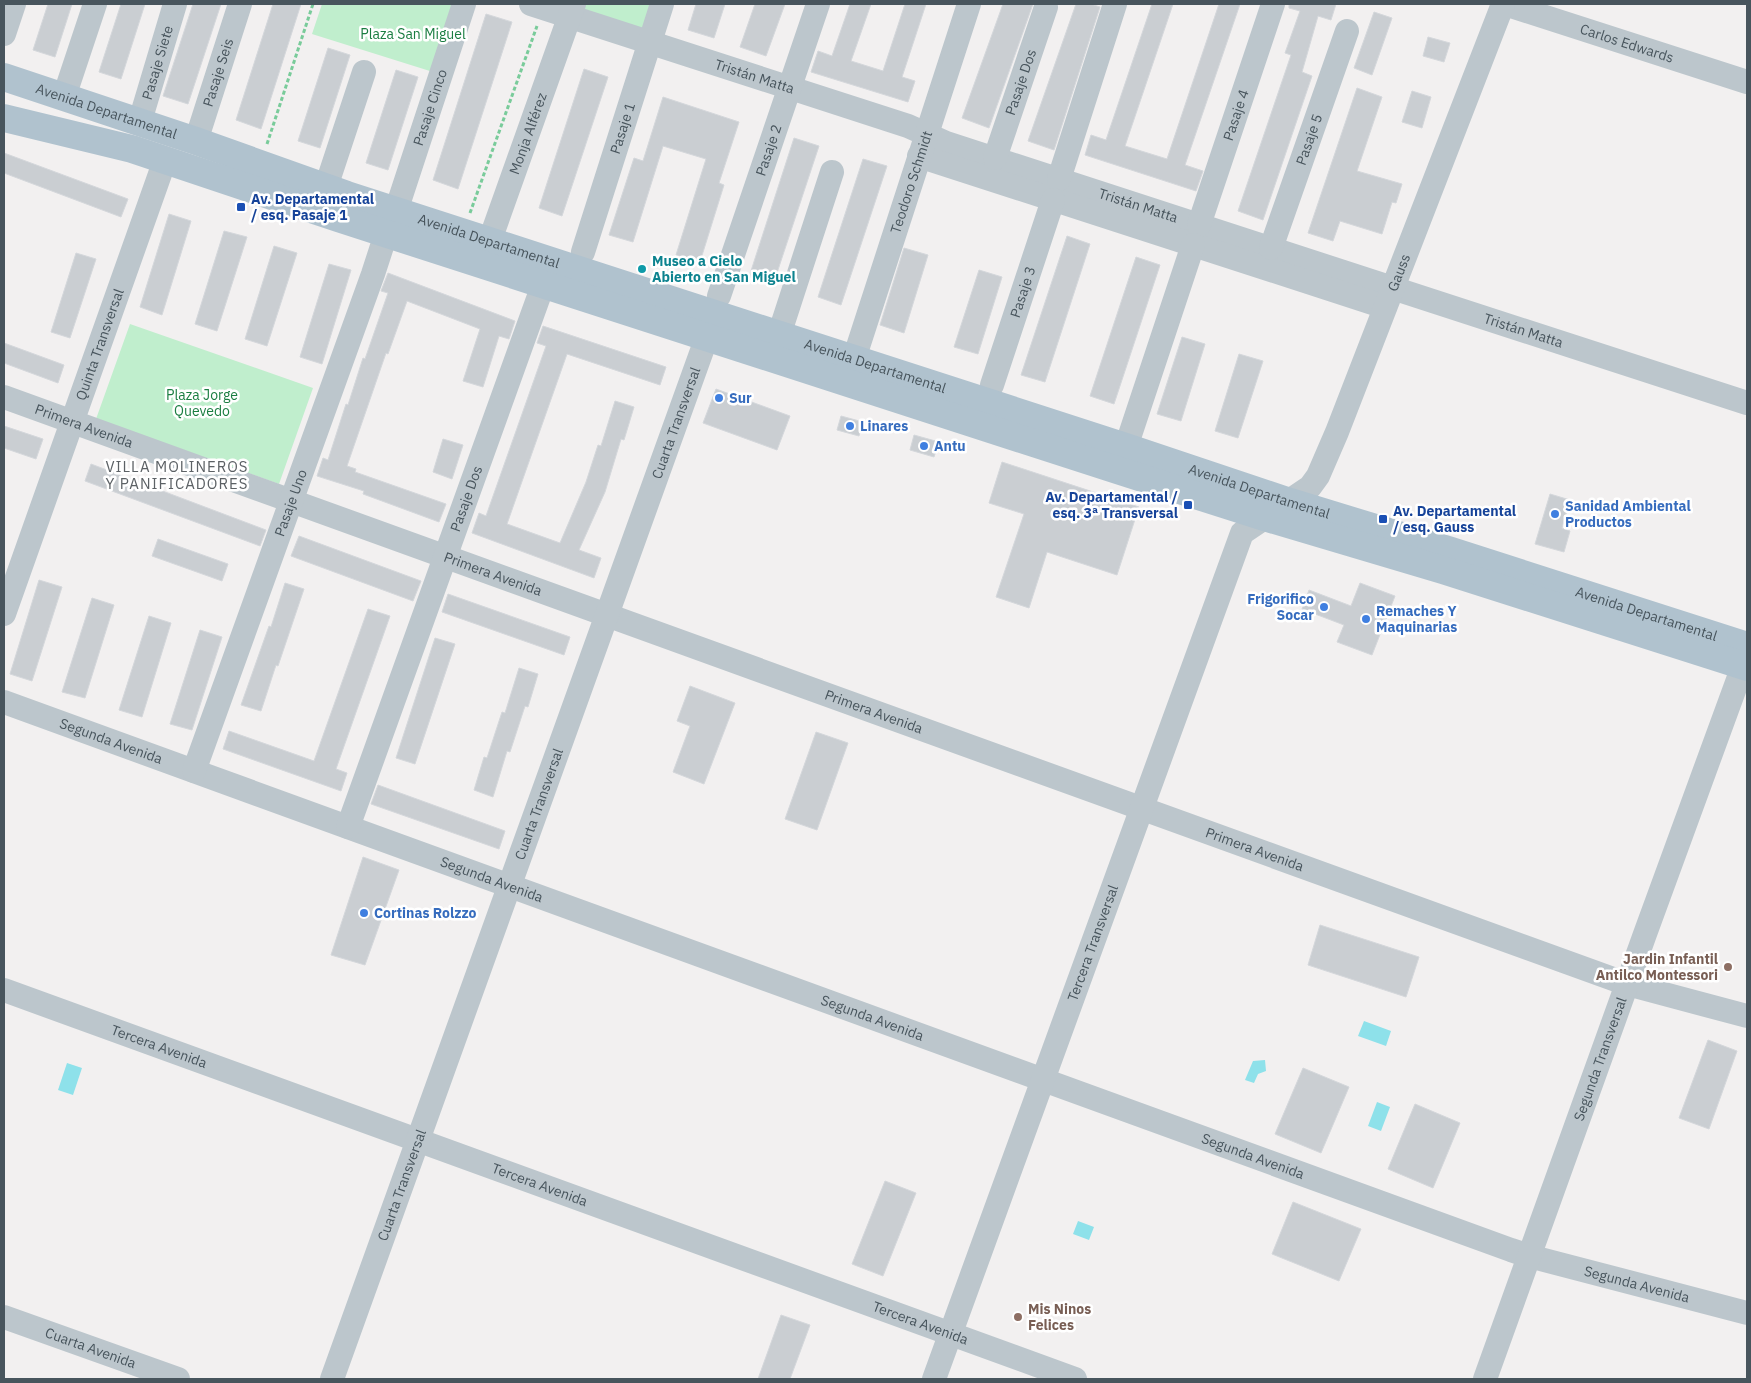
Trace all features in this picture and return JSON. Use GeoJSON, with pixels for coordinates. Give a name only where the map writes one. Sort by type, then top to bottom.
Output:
{"type":"FeatureCollection","features":[{"type":"Feature","properties":{"kind":"main road","name":"Avenida Departamental"},"geometry":{"type":"LineString","coordinates":[[4,77],[196,140],[326,187],[391,222]]}},
{"type":"Feature","properties":{"kind":"main road","name":"Avenida Departamental"},"geometry":{"type":"LineString","coordinates":[[4,118],[99,140],[391,222],[485,252],[779,335],[1290,502],[1451,551],[1746,659]]}},
{"type":"Feature","properties":{"kind":"main road","name":"Avenida Departamental"},"geometry":{"type":"LineString","coordinates":[[485,252],[543,285],[714,316],[1264,517],[1746,659]]}},
{"type":"Feature","properties":{"kind":"street"},"geometry":{"type":"LineString","coordinates":[[4,34],[14,4]]}},
{"type":"Feature","properties":{"kind":"street"},"geometry":{"type":"LineString","coordinates":[[64,97],[95,4]]}},
{"type":"Feature","properties":{"kind":"street","name":"Pasaje Siete"},"geometry":{"type":"LineString","coordinates":[[140,121],[175,4]]}},
{"type":"Feature","properties":{"kind":"street","name":"Pasaje Seis"},"geometry":{"type":"LineString","coordinates":[[196,140],[240,4]]}},
{"type":"Feature","properties":{"kind":"street","name":"Pasaje Cinco"},"geometry":{"type":"LineString","coordinates":[[391,222],[464,4]]}},
{"type":"Feature","properties":{"kind":"street","name":"Pasaje 1"},"geometry":{"type":"LineString","coordinates":[[583,252],[662,4]]}},
{"type":"Feature","properties":{"kind":"street","name":"Pasaje 2"},"geometry":{"type":"LineString","coordinates":[[714,316],[818,4]]}},
{"type":"Feature","properties":{"kind":"street","name":"Teodoro Schmidt"},"geometry":{"type":"LineString","coordinates":[[854,359],[969,4]]}},
{"type":"Feature","properties":{"kind":"street","name":"Pasaje 3"},"geometry":{"type":"LineString","coordinates":[[992,385],[1115,4]]}},
{"type":"Feature","properties":{"kind":"street","name":"Pasaje 4"},"geometry":{"type":"LineString","coordinates":[[1126,447],[1273,4]]}},
{"type":"Feature","properties":{"kind":"street","name":"Carlos Edwards"},"geometry":{"type":"LineString","coordinates":[[1504,4],[1747,82]]}},
{"type":"Feature","properties":{"kind":"street","name":"Gauss"},"geometry":{"type":"LineString","coordinates":[[1264,517],[1290,502],[1310,487],[1321,470],[1504,4]]}},
{"type":"Feature","properties":{"kind":"street","name":"Tristán Matta"},"geometry":{"type":"LineString","coordinates":[[537,6],[572,10],[649,43],[908,126],[923,145],[1196,235],[1389,297],[1747,403]]}},
{"type":"Feature","properties":{"kind":"street","name":"Pasaje Dos"},"geometry":{"type":"LineString","coordinates":[[995,158],[1046,7]]}},
{"type":"Feature","properties":{"kind":"street","name":"Monja Alférez"},"geometry":{"type":"LineString","coordinates":[[485,252],[572,10]]}},
{"type":"Feature","properties":{"kind":"street","name":"Pasaje 5"},"geometry":{"type":"LineString","coordinates":[[1270,248],[1347,31]]}},
{"type":"Feature","properties":{"kind":"street"},"geometry":{"type":"LineString","coordinates":[[326,187],[364,72]]}},
{"type":"Feature","properties":{"kind":"street","name":"Tristán Matta"},"geometry":{"type":"LineString","coordinates":[[923,145],[946,143],[995,158],[1056,189]]}},
{"type":"Feature","properties":{"kind":"street","name":"Quinta Transversal"},"geometry":{"type":"LineString","coordinates":[[4,614],[165,160]]}},
{"type":"Feature","properties":{"kind":"street"},"geometry":{"type":"LineString","coordinates":[[779,335],[832,172]]}},
{"type":"Feature","properties":{"kind":"street","name":"Pasaje Uno"},"geometry":{"type":"LineString","coordinates":[[194,771],[391,222]]}},
{"type":"Feature","properties":{"kind":"street","name":"Tristán Matta"},"geometry":{"type":"LineString","coordinates":[[1196,235],[1270,248],[1389,297]]}},
{"type":"Feature","properties":{"kind":"street","name":"Pasaje Dos"},"geometry":{"type":"LineString","coordinates":[[348,827],[543,285]]}},
{"type":"Feature","properties":{"kind":"street","name":"Cuarta Transversal"},"geometry":{"type":"LineString","coordinates":[[332,1379],[714,316]]}},
{"type":"Feature","properties":{"kind":"street","name":"Primera Avenida"},"geometry":{"type":"LineString","coordinates":[[4,397],[1627,984],[1747,1016]]}},
{"type":"Feature","properties":{"kind":"street","name":"Tercera Transversal"},"geometry":{"type":"LineString","coordinates":[[934,1379],[1242,533],[1264,517]]}},
{"type":"Feature","properties":{"kind":"street","name":"Segunda Transversal"},"geometry":{"type":"LineString","coordinates":[[1485,1379],[1746,659]]}},
{"type":"Feature","properties":{"kind":"street","name":"Segunda Avenida"},"geometry":{"type":"LineString","coordinates":[[4,702],[1529,1256],[1747,1313]]}},
{"type":"Feature","properties":{"kind":"street","name":"Tercera Avenida"},"geometry":{"type":"LineString","coordinates":[[4,990],[1076,1379]]}},
{"type":"Feature","properties":{"kind":"street","name":"Cuarta Avenida"},"geometry":{"type":"LineString","coordinates":[[4,1317],[178,1379]]}},
{"type":"Feature","properties":{"kind":"path"},"geometry":{"type":"LineString","coordinates":[[266,149],[312,4]]}},
{"type":"Feature","properties":{"kind":"path"},"geometry":{"type":"LineString","coordinates":[[469,216],[537,6]]}},
{"type":"Feature","properties":{"kind":"green space","name":"Plaza San Miguel"},"geometry":{"type":"Polygon","coordinates":[[[322,4],[454,4],[433,72],[312,34],[322,4]]]}},
{"type":"Feature","properties":{"kind":"green space"},"geometry":{"type":"Polygon","coordinates":[[[581,4],[658,4],[648,33],[579,11],[581,4]]]}},
{"type":"Feature","properties":{"kind":"green space","name":"Plaza Jorge Quevedo"},"geometry":{"type":"Polygon","coordinates":[[[130,324],[313,388],[279,484],[96,419],[130,324]]]}},
{"type":"Feature","properties":{"kind":"water"},"geometry":{"type":"Polygon","coordinates":[[[1364,1021],[1391,1031],[1386,1046],[1358,1036],[1364,1021]]]}},
{"type":"Feature","properties":{"kind":"water"},"geometry":{"type":"Polygon","coordinates":[[[1265,1060],[1266,1071],[1258,1074],[1254,1083],[1245,1080],[1253,1061],[1265,1060]]]}},
{"type":"Feature","properties":{"kind":"water"},"geometry":{"type":"Polygon","coordinates":[[[67,1063],[82,1068],[73,1095],[58,1090],[67,1063]]]}},
{"type":"Feature","properties":{"kind":"water"},"geometry":{"type":"Polygon","coordinates":[[[1377,1102],[1390,1107],[1381,1131],[1368,1126],[1377,1102]]]}},
{"type":"Feature","properties":{"kind":"water"},"geometry":{"type":"Polygon","coordinates":[[[1078,1221],[1094,1227],[1089,1240],[1073,1234],[1078,1221]]]}},
{"type":"Feature","properties":{"kind":"building"},"geometry":{"type":"Polygon","coordinates":[[[48,4],[72,4],[55,57],[33,50],[48,4]]]}},
{"type":"Feature","properties":{"kind":"building"},"geometry":{"type":"Polygon","coordinates":[[[121,4],[145,4],[121,79],[99,72],[121,4]]]}},
{"type":"Feature","properties":{"kind":"building"},"geometry":{"type":"Polygon","coordinates":[[[193,4],[221,4],[188,104],[163,96],[193,4]]]}},
{"type":"Feature","properties":{"kind":"building"},"geometry":{"type":"Polygon","coordinates":[[[273,4],[301,4],[261,129],[236,120],[273,4]]]}},
{"type":"Feature","properties":{"kind":"building"},"geometry":{"type":"Polygon","coordinates":[[[696,4],[725,4],[714,38],[688,30],[696,4]]]}},
{"type":"Feature","properties":{"kind":"building"},"geometry":{"type":"Polygon","coordinates":[[[755,4],[785,4],[766,56],[740,47],[755,4]]]}},
{"type":"Feature","properties":{"kind":"building"},"geometry":{"type":"Polygon","coordinates":[[[850,4],[871,4],[851,61],[883,71],[905,4],[926,4],[902,77],[915,81],[908,102],[811,72],[818,51],[832,56],[850,4]]]}},
{"type":"Feature","properties":{"kind":"building"},"geometry":{"type":"Polygon","coordinates":[[[1003,4],[1033,4],[989,128],[962,118],[1003,4]]]}},
{"type":"Feature","properties":{"kind":"building"},"geometry":{"type":"Polygon","coordinates":[[[1076,4],[1091,4],[1100,7],[1054,150],[1028,141],[1076,4]]]}},
{"type":"Feature","properties":{"kind":"building"},"geometry":{"type":"Polygon","coordinates":[[[1152,4],[1173,4],[1125,146],[1167,159],[1219,4],[1240,4],[1185,165],[1203,171],[1196,191],[1085,155],[1091,135],[1106,140],[1152,4]]]}},
{"type":"Feature","properties":{"kind":"building"},"geometry":{"type":"Polygon","coordinates":[[[1289,4],[1336,4],[1331,20],[1318,16],[1302,72],[1312,76],[1263,220],[1238,211],[1291,55],[1285,53],[1300,11],[1289,8],[1289,4]]]}},
{"type":"Feature","properties":{"kind":"building"},"geometry":{"type":"Polygon","coordinates":[[[1374,12],[1392,18],[1372,75],[1354,68],[1374,12]]]}},
{"type":"Feature","properties":{"kind":"building"},"geometry":{"type":"Polygon","coordinates":[[[486,14],[512,22],[458,189],[433,180],[486,14]]]}},
{"type":"Feature","properties":{"kind":"building"},"geometry":{"type":"Polygon","coordinates":[[[1428,37],[1450,43],[1444,62],[1423,56],[1428,37]]]}},
{"type":"Feature","properties":{"kind":"building"},"geometry":{"type":"Polygon","coordinates":[[[328,48],[350,55],[320,148],[298,141],[328,48]]]}},
{"type":"Feature","properties":{"kind":"building"},"geometry":{"type":"Polygon","coordinates":[[[584,69],[608,77],[562,216],[539,208],[584,69]]]}},
{"type":"Feature","properties":{"kind":"building"},"geometry":{"type":"Polygon","coordinates":[[[396,70],[418,77],[388,170],[366,163],[396,70]]]}},
{"type":"Feature","properties":{"kind":"building"},"geometry":{"type":"Polygon","coordinates":[[[1357,88],[1382,97],[1357,171],[1402,184],[1396,203],[1392,202],[1382,234],[1340,221],[1333,241],[1308,233],[1357,88]]]}},
{"type":"Feature","properties":{"kind":"building"},"geometry":{"type":"Polygon","coordinates":[[[1412,91],[1431,97],[1422,128],[1402,122],[1412,91]]]}},
{"type":"Feature","properties":{"kind":"building"},"geometry":{"type":"Polygon","coordinates":[[[663,97],[739,122],[719,183],[724,185],[700,262],[676,255],[706,159],[663,146],[633,242],[609,235],[634,158],[643,161],[663,97]]]}},
{"type":"Feature","properties":{"kind":"building"},"geometry":{"type":"Polygon","coordinates":[[[794,138],[819,146],[773,285],[749,277],[794,138]]]}},
{"type":"Feature","properties":{"kind":"building"},"geometry":{"type":"Polygon","coordinates":[[[4,153],[128,199],[121,217],[4,173],[4,153]]]}},
{"type":"Feature","properties":{"kind":"building"},"geometry":{"type":"Polygon","coordinates":[[[863,159],[887,166],[841,305],[818,297],[863,159]]]}},
{"type":"Feature","properties":{"kind":"building"},"geometry":{"type":"Polygon","coordinates":[[[169,214],[191,221],[162,315],[140,307],[169,214]]]}},
{"type":"Feature","properties":{"kind":"building"},"geometry":{"type":"Polygon","coordinates":[[[224,231],[247,237],[217,331],[195,324],[224,231]]]}},
{"type":"Feature","properties":{"kind":"building"},"geometry":{"type":"Polygon","coordinates":[[[1067,236],[1090,244],[1045,382],[1021,375],[1067,236]]]}},
{"type":"Feature","properties":{"kind":"building"},"geometry":{"type":"Polygon","coordinates":[[[274,246],[297,253],[267,346],[245,339],[274,246]]]}},
{"type":"Feature","properties":{"kind":"building"},"geometry":{"type":"Polygon","coordinates":[[[904,248],[928,255],[904,333],[880,325],[904,248]]]}},
{"type":"Feature","properties":{"kind":"building"},"geometry":{"type":"Polygon","coordinates":[[[76,253],[96,259],[70,338],[51,332],[76,253]]]}},
{"type":"Feature","properties":{"kind":"building"},"geometry":{"type":"Polygon","coordinates":[[[1136,257],[1160,265],[1114,404],[1090,396],[1136,257]]]}},
{"type":"Feature","properties":{"kind":"building"},"geometry":{"type":"Polygon","coordinates":[[[329,264],[351,270],[322,364],[300,357],[329,264]]]}},
{"type":"Feature","properties":{"kind":"building"},"geometry":{"type":"Polygon","coordinates":[[[979,270],[1002,277],[978,354],[954,347],[979,270]]]}},
{"type":"Feature","properties":{"kind":"building"},"geometry":{"type":"Polygon","coordinates":[[[388,273],[515,321],[509,339],[499,336],[483,387],[463,381],[480,329],[407,301],[388,354],[386,353],[347,466],[356,469],[355,472],[446,504],[439,522],[363,494],[364,491],[317,476],[323,458],[328,460],[346,404],[348,405],[363,358],[365,359],[388,293],[381,291],[388,273]]]}},
{"type":"Feature","properties":{"kind":"building"},"geometry":{"type":"Polygon","coordinates":[[[543,326],[666,367],[660,385],[567,354],[507,524],[560,543],[586,482],[598,445],[601,446],[615,401],[634,407],[624,440],[621,439],[605,492],[579,550],[601,558],[594,578],[472,533],[479,513],[486,516],[546,346],[537,343],[543,326]]]}},
{"type":"Feature","properties":{"kind":"building"},"geometry":{"type":"Polygon","coordinates":[[[1182,337],[1205,344],[1181,421],[1157,414],[1182,337]]]}},
{"type":"Feature","properties":{"kind":"building"},"geometry":{"type":"Polygon","coordinates":[[[4,343],[64,365],[58,383],[4,363],[4,343]]]}},
{"type":"Feature","properties":{"kind":"building"},"geometry":{"type":"Polygon","coordinates":[[[1239,354],[1263,361],[1238,438],[1215,431],[1239,354]]]}},
{"type":"Feature","properties":{"kind":"building"},"geometry":{"type":"Polygon","coordinates":[[[716,389],[790,416],[777,450],[703,423],[716,389]]]}},
{"type":"Feature","properties":{"kind":"building","name":"Linares"},"geometry":{"type":"Polygon","coordinates":[[[841,416],[863,422],[859,436],[837,430],[841,416]]]}},
{"type":"Feature","properties":{"kind":"building"},"geometry":{"type":"Polygon","coordinates":[[[4,426],[43,439],[36,459],[4,448],[4,426]]]}},
{"type":"Feature","properties":{"kind":"building","name":"Antu"},"geometry":{"type":"Polygon","coordinates":[[[914,435],[939,442],[934,457],[910,450],[914,435]]]}},
{"type":"Feature","properties":{"kind":"building"},"geometry":{"type":"Polygon","coordinates":[[[443,439],[463,445],[452,479],[433,472],[443,439]]]}},
{"type":"Feature","properties":{"kind":"building"},"geometry":{"type":"Polygon","coordinates":[[[1002,462],[1139,507],[1117,575],[1047,552],[1029,608],[996,597],[1024,514],[989,503],[1002,462]]]}},
{"type":"Feature","properties":{"kind":"building"},"geometry":{"type":"Polygon","coordinates":[[[91,464],[266,530],[260,546],[85,481],[91,464]]]}},
{"type":"Feature","properties":{"kind":"building","name":"Sanidad Ambiental Productos"},"geometry":{"type":"Polygon","coordinates":[[[1550,494],[1570,500],[1562,528],[1570,531],[1564,552],[1535,544],[1550,494]]]}},
{"type":"Feature","properties":{"kind":"building"},"geometry":{"type":"Polygon","coordinates":[[[299,536],[421,581],[413,601],[291,556],[299,536]]]}},
{"type":"Feature","properties":{"kind":"building"},"geometry":{"type":"Polygon","coordinates":[[[158,539],[228,564],[222,581],[152,556],[158,539]]]}},
{"type":"Feature","properties":{"kind":"building"},"geometry":{"type":"Polygon","coordinates":[[[39,580],[62,587],[32,681],[10,674],[39,580]]]}},
{"type":"Feature","properties":{"kind":"building"},"geometry":{"type":"Polygon","coordinates":[[[285,583],[304,589],[261,711],[241,705],[269,626],[271,627],[285,583]]]}},
{"type":"Feature","properties":{"kind":"building","name":"Remaches Y Maquinarias"},"geometry":{"type":"Polygon","coordinates":[[[1360,583],[1395,596],[1372,655],[1337,642],[1344,625],[1302,609],[1309,590],[1351,606],[1360,583]]]}},
{"type":"Feature","properties":{"kind":"building"},"geometry":{"type":"Polygon","coordinates":[[[448,594],[570,637],[564,655],[442,612],[448,594]]]}},
{"type":"Feature","properties":{"kind":"building"},"geometry":{"type":"Polygon","coordinates":[[[92,598],[114,605],[85,698],[62,692],[92,598]]]}},
{"type":"Feature","properties":{"kind":"building"},"geometry":{"type":"Polygon","coordinates":[[[368,609],[390,616],[336,769],[347,773],[341,791],[223,749],[229,731],[314,761],[368,609]]]}},
{"type":"Feature","properties":{"kind":"building"},"geometry":{"type":"Polygon","coordinates":[[[149,616],[171,623],[142,717],[119,710],[149,616]]]}},
{"type":"Feature","properties":{"kind":"building"},"geometry":{"type":"Polygon","coordinates":[[[200,630],[222,637],[192,730],[170,724],[200,630]]]}},
{"type":"Feature","properties":{"kind":"building"},"geometry":{"type":"Polygon","coordinates":[[[435,638],[455,644],[415,764],[396,758],[435,638]]]}},
{"type":"Feature","properties":{"kind":"building"},"geometry":{"type":"Polygon","coordinates":[[[519,668],[538,674],[528,707],[525,706],[510,752],[507,751],[493,797],[474,790],[484,757],[487,758],[502,712],[505,713],[519,668]]]}},
{"type":"Feature","properties":{"kind":"building"},"geometry":{"type":"Polygon","coordinates":[[[690,686],[735,703],[704,784],[673,772],[690,726],[677,721],[690,686]]]}},
{"type":"Feature","properties":{"kind":"building"},"geometry":{"type":"Polygon","coordinates":[[[816,732],[848,743],[817,830],[785,819],[816,732]]]}},
{"type":"Feature","properties":{"kind":"building"},"geometry":{"type":"Polygon","coordinates":[[[378,785],[505,831],[499,849],[371,804],[378,785]]]}},
{"type":"Feature","properties":{"kind":"building","name":"Cortinas Rolzzo"},"geometry":{"type":"Polygon","coordinates":[[[363,857],[399,870],[365,965],[331,955],[363,857]]]}},
{"type":"Feature","properties":{"kind":"building"},"geometry":{"type":"Polygon","coordinates":[[[1320,925],[1419,957],[1406,997],[1308,965],[1320,925]]]}},
{"type":"Feature","properties":{"kind":"building"},"geometry":{"type":"Polygon","coordinates":[[[1708,1040],[1737,1051],[1709,1129],[1679,1118],[1708,1040]]]}},
{"type":"Feature","properties":{"kind":"building"},"geometry":{"type":"Polygon","coordinates":[[[1303,1068],[1349,1087],[1321,1153],[1275,1134],[1303,1068]]]}},
{"type":"Feature","properties":{"kind":"building"},"geometry":{"type":"Polygon","coordinates":[[[1415,1104],[1460,1123],[1433,1188],[1388,1169],[1415,1104]]]}},
{"type":"Feature","properties":{"kind":"building"},"geometry":{"type":"Polygon","coordinates":[[[885,1181],[916,1193],[883,1276],[852,1264],[885,1181]]]}},
{"type":"Feature","properties":{"kind":"building"},"geometry":{"type":"Polygon","coordinates":[[[1293,1202],[1361,1229],[1339,1281],[1272,1254],[1293,1202]]]}},
{"type":"Feature","properties":{"kind":"building"},"geometry":{"type":"Polygon","coordinates":[[[781,1315],[810,1325],[790,1379],[758,1379],[781,1315]]]}},
{"type":"Feature","properties":{"kind":"place","name":"Av. Departamental / esq. Pasaje 1"},"geometry":{"type":"Point","coordinates":[241,207]}},
{"type":"Feature","properties":{"kind":"place","name":"Museo a Cielo Abierto en San Miguel"},"geometry":{"type":"Point","coordinates":[642,269]}},
{"type":"Feature","properties":{"kind":"place","name":"Sur"},"geometry":{"type":"Point","coordinates":[719,398]}},
{"type":"Feature","properties":{"kind":"place","name":"Linares"},"geometry":{"type":"Point","coordinates":[850,426]}},
{"type":"Feature","properties":{"kind":"place","name":"Antu"},"geometry":{"type":"Point","coordinates":[924,446]}},
{"type":"Feature","properties":{"kind":"place","name":"Av. Departamental / esq. 3ª Transversal"},"geometry":{"type":"Point","coordinates":[1188,505]}},
{"type":"Feature","properties":{"kind":"place","name":"Sanidad Ambiental Productos"},"geometry":{"type":"Point","coordinates":[1555,514]}},
{"type":"Feature","properties":{"kind":"place","name":"Av. Departamental / esq. Gauss"},"geometry":{"type":"Point","coordinates":[1383,519]}},
{"type":"Feature","properties":{"kind":"place","name":"Frigorifico Socar"},"geometry":{"type":"Point","coordinates":[1324,607]}},
{"type":"Feature","properties":{"kind":"place","name":"Remaches Y Maquinarias"},"geometry":{"type":"Point","coordinates":[1366,619]}},
{"type":"Feature","properties":{"kind":"place","name":"Cortinas Rolzzo"},"geometry":{"type":"Point","coordinates":[364,913]}},
{"type":"Feature","properties":{"kind":"place","name":"Jardin Infantil Antilco Montessori"},"geometry":{"type":"Point","coordinates":[1728,967]}},
{"type":"Feature","properties":{"kind":"place","name":"Mis Ninos Felices"},"geometry":{"type":"Point","coordinates":[1018,1317]}},
{"type":"Feature","properties":{"kind":"district","name":"VILLA MOLINEROS Y PANIFICADORES"},"geometry":{"type":"Point","coordinates":[177,476]}}]}
